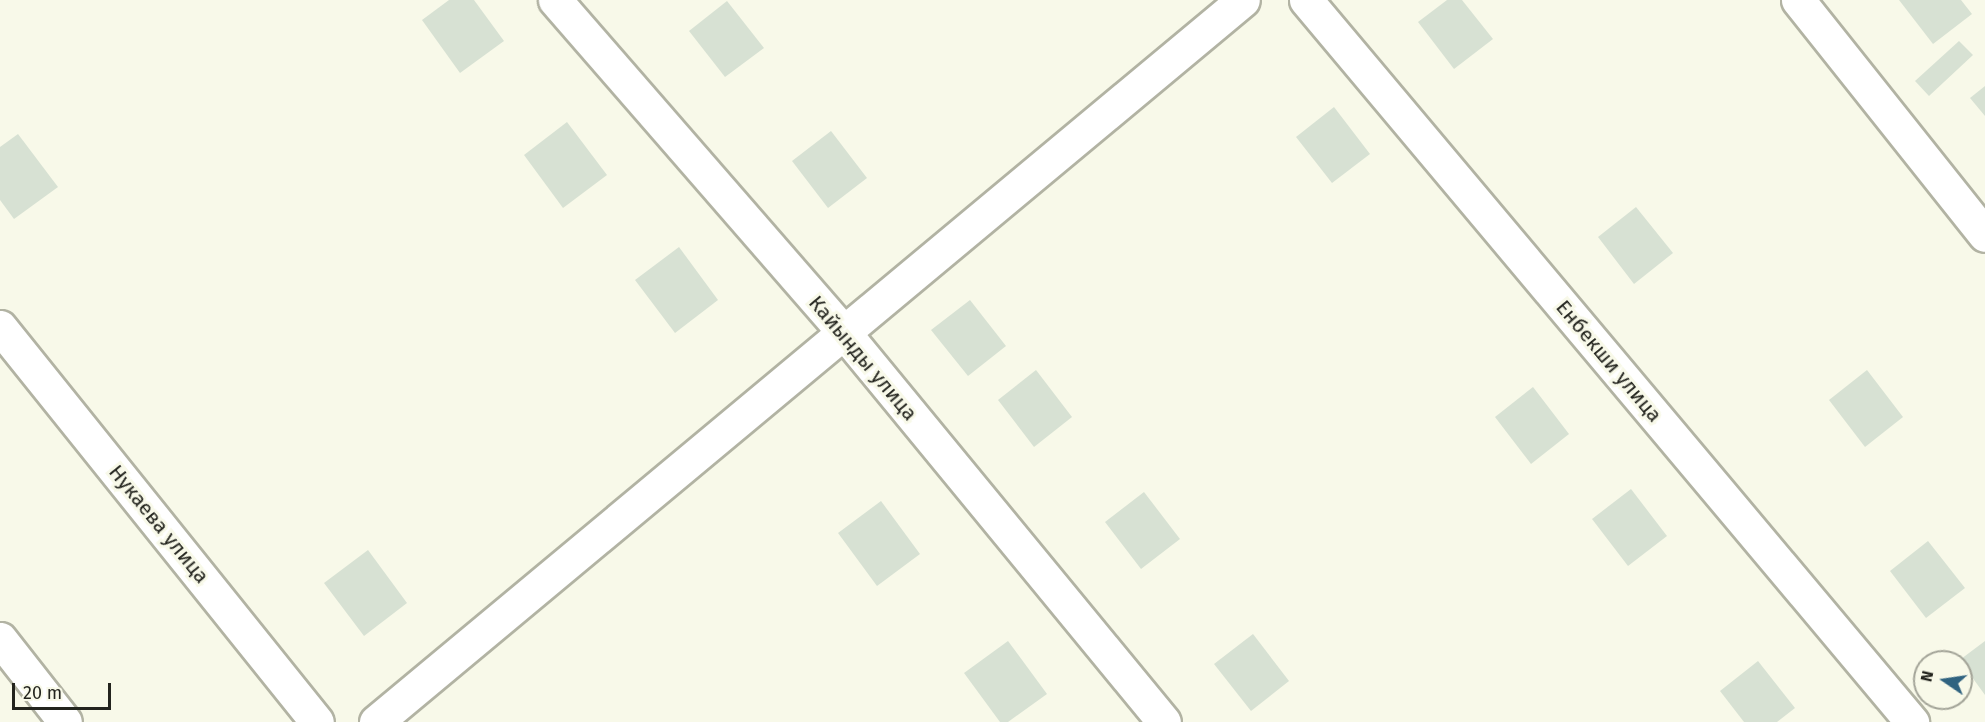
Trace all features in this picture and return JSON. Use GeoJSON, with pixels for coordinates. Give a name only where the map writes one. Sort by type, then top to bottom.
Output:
{"type":"FeatureCollection","features":[{"type":"Feature","properties":{"kind":"street","name":"Кайынды улица"},"geometry":{"type":"LineString","coordinates":[[555,0],[844,334],[1164,722]]}},
{"type":"Feature","properties":{"kind":"street"},"geometry":{"type":"LineString","coordinates":[[376,722],[1243,0]]}},
{"type":"Feature","properties":{"kind":"street","name":"Енбекши улица"},"geometry":{"type":"LineString","coordinates":[[1306,0],[1912,722]]}},
{"type":"Feature","properties":{"kind":"street"},"geometry":{"type":"LineString","coordinates":[[1798,0],[1985,235]]}},
{"type":"Feature","properties":{"kind":"street","name":"Нукаева улица"},"geometry":{"type":"LineString","coordinates":[[0,327],[317,722]]}},
{"type":"Feature","properties":{"kind":"street"},"geometry":{"type":"LineString","coordinates":[[0,639],[65,722]]}},
{"type":"Feature","properties":{"kind":"building"},"geometry":{"type":"Polygon","coordinates":[[[449,0],[474,0],[504,41],[460,73],[422,20],[449,0]]]}},
{"type":"Feature","properties":{"kind":"building"},"geometry":{"type":"Polygon","coordinates":[[[1447,0],[1462,0],[1493,39],[1454,69],[1418,22],[1447,0]]]}},
{"type":"Feature","properties":{"kind":"building"},"geometry":{"type":"Polygon","coordinates":[[[1899,0],[1961,0],[1972,14],[1933,44],[1899,0]]]}},
{"type":"Feature","properties":{"kind":"building"},"geometry":{"type":"Polygon","coordinates":[[[727,1],[764,48],[725,77],[689,31],[727,1]]]}},
{"type":"Feature","properties":{"kind":"building"},"geometry":{"type":"Polygon","coordinates":[[[1959,41],[1973,55],[1929,96],[1915,81],[1959,41]]]}},
{"type":"Feature","properties":{"kind":"building"},"geometry":{"type":"Polygon","coordinates":[[[1985,86],[1985,116],[1970,98],[1985,86]]]}},
{"type":"Feature","properties":{"kind":"building"},"geometry":{"type":"Polygon","coordinates":[[[1334,107],[1370,154],[1332,183],[1296,137],[1334,107]]]}},
{"type":"Feature","properties":{"kind":"building"},"geometry":{"type":"Polygon","coordinates":[[[567,122],[607,175],[563,208],[524,155],[567,122]]]}},
{"type":"Feature","properties":{"kind":"building"},"geometry":{"type":"Polygon","coordinates":[[[831,131],[867,178],[828,208],[792,161],[831,131]]]}},
{"type":"Feature","properties":{"kind":"building"},"geometry":{"type":"Polygon","coordinates":[[[18,134],[58,187],[14,219],[0,200],[0,147],[18,134]]]}},
{"type":"Feature","properties":{"kind":"building"},"geometry":{"type":"Polygon","coordinates":[[[1636,207],[1673,253],[1634,284],[1598,237],[1636,207]]]}},
{"type":"Feature","properties":{"kind":"building"},"geometry":{"type":"Polygon","coordinates":[[[679,247],[718,300],[675,333],[635,280],[679,247]]]}},
{"type":"Feature","properties":{"kind":"building"},"geometry":{"type":"Polygon","coordinates":[[[970,300],[1006,346],[968,376],[931,330],[970,300]]]}},
{"type":"Feature","properties":{"kind":"building"},"geometry":{"type":"Polygon","coordinates":[[[1036,370],[1072,417],[1034,447],[998,400],[1036,370]]]}},
{"type":"Feature","properties":{"kind":"building"},"geometry":{"type":"Polygon","coordinates":[[[1867,370],[1903,417],[1865,447],[1829,400],[1867,370]]]}},
{"type":"Feature","properties":{"kind":"building"},"geometry":{"type":"Polygon","coordinates":[[[1533,387],[1569,434],[1531,464],[1495,417],[1533,387]]]}},
{"type":"Feature","properties":{"kind":"building"},"geometry":{"type":"Polygon","coordinates":[[[1631,489],[1667,536],[1628,566],[1592,519],[1631,489]]]}},
{"type":"Feature","properties":{"kind":"building"},"geometry":{"type":"Polygon","coordinates":[[[1144,492],[1180,539],[1141,569],[1105,522],[1144,492]]]}},
{"type":"Feature","properties":{"kind":"building"},"geometry":{"type":"Polygon","coordinates":[[[881,501],[920,554],[877,586],[838,533],[881,501]]]}},
{"type":"Feature","properties":{"kind":"building"},"geometry":{"type":"Polygon","coordinates":[[[1928,541],[1965,588],[1926,618],[1890,571],[1928,541]]]}},
{"type":"Feature","properties":{"kind":"building"},"geometry":{"type":"Polygon","coordinates":[[[368,550],[407,603],[364,636],[324,583],[368,550]]]}},
{"type":"Feature","properties":{"kind":"building"},"geometry":{"type":"Polygon","coordinates":[[[1253,634],[1289,681],[1251,711],[1214,664],[1253,634]]]}},
{"type":"Feature","properties":{"kind":"building"},"geometry":{"type":"Polygon","coordinates":[[[1008,641],[1047,694],[1008,722],[1000,722],[964,673],[1008,641]]]}},
{"type":"Feature","properties":{"kind":"building"},"geometry":{"type":"Polygon","coordinates":[[[1985,641],[1985,695],[1973,678],[1973,650],[1985,641]]]}},
{"type":"Feature","properties":{"kind":"building"},"geometry":{"type":"Polygon","coordinates":[[[1758,661],[1795,708],[1777,722],[1744,722],[1720,691],[1758,661]]]}}]}
